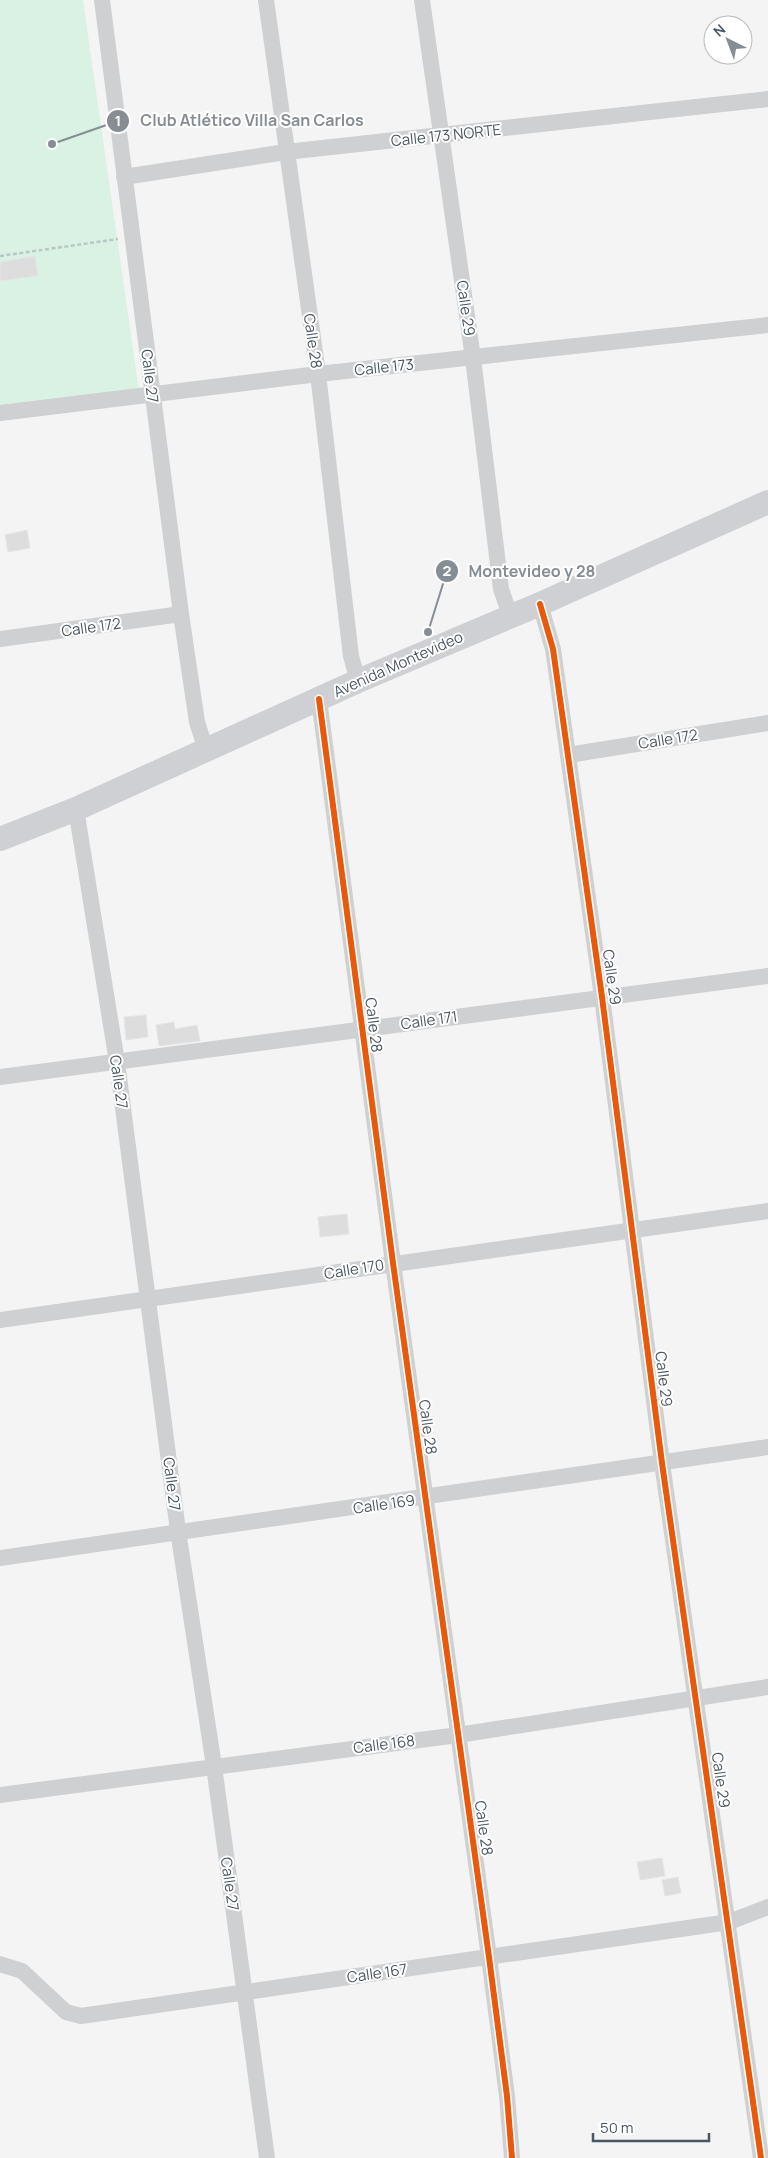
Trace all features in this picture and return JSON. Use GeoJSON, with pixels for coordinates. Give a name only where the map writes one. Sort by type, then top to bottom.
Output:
{"type":"FeatureCollection","features":[{"type":"Feature","properties":{"kind":"main road","name":"Avenida Montevideo"},"geometry":{"type":"LineString","coordinates":[[0,839],[76,810],[358,681],[510,615],[540,604],[768,502]]}},
{"type":"Feature","properties":{"kind":"street","name":"Calle 27"},"geometry":{"type":"LineString","coordinates":[[102,0],[182,614],[197,722],[206,750]]}},
{"type":"Feature","properties":{"kind":"street","name":"Calle 28"},"geometry":{"type":"LineString","coordinates":[[266,0],[318,374],[351,656],[358,681]]}},
{"type":"Feature","properties":{"kind":"street","name":"Calle 29"},"geometry":{"type":"LineString","coordinates":[[422,0],[473,358],[501,590],[510,615]]}},
{"type":"Feature","properties":{"kind":"street","name":"Calle 173 NORTE"},"geometry":{"type":"LineString","coordinates":[[124,177],[286,152],[768,100]]}},
{"type":"Feature","properties":{"kind":"street","name":"Calle 173"},"geometry":{"type":"LineString","coordinates":[[0,413],[318,374],[768,325]]}},
{"type":"Feature","properties":{"kind":"street","name":"Calle 29"},"geometry":{"type":"LineString","coordinates":[[540,604],[552,638],[602,997],[662,1463],[729,1922],[761,2158]]}},
{"type":"Feature","properties":{"kind":"street","name":"Calle 172"},"geometry":{"type":"LineString","coordinates":[[0,639],[182,614]]}},
{"type":"Feature","properties":{"kind":"street","name":"Calle 28"},"geometry":{"type":"LineString","coordinates":[[319,699],[393,1263],[489,1957],[507,2096],[512,2158]]}},
{"type":"Feature","properties":{"kind":"street","name":"Calle 172"},"geometry":{"type":"LineString","coordinates":[[568,755],[768,723]]}},
{"type":"Feature","properties":{"kind":"street","name":"Calle 27"},"geometry":{"type":"LineString","coordinates":[[76,810],[116,1062],[178,1532],[214,1766],[267,2158]]}},
{"type":"Feature","properties":{"kind":"street","name":"Calle 171"},"geometry":{"type":"LineString","coordinates":[[0,1077],[768,976]]}},
{"type":"Feature","properties":{"kind":"street","name":"Calle 170"},"geometry":{"type":"LineString","coordinates":[[0,1320],[768,1211]]}},
{"type":"Feature","properties":{"kind":"street","name":"Calle 169"},"geometry":{"type":"LineString","coordinates":[[0,1558],[768,1447]]}},
{"type":"Feature","properties":{"kind":"street","name":"Calle 168"},"geometry":{"type":"LineString","coordinates":[[0,1795],[458,1735],[768,1687]]}},
{"type":"Feature","properties":{"kind":"street","name":"Calle 167"},"geometry":{"type":"LineString","coordinates":[[0,1964],[22,1971],[66,2012],[81,2016],[729,1922],[768,1907]]}},
{"type":"Feature","properties":{"kind":"path"},"geometry":{"type":"LineString","coordinates":[[0,256],[132,237]]}},
{"type":"Feature","properties":{"kind":"green space"},"geometry":{"type":"Polygon","coordinates":[[[0,0],[83,0],[139,391],[0,408],[0,0]]]}},
{"type":"Feature","properties":{"kind":"building"},"geometry":{"type":"Polygon","coordinates":[[[35,256],[38,276],[0,281],[0,262],[35,256]]]}},
{"type":"Feature","properties":{"kind":"building"},"geometry":{"type":"Polygon","coordinates":[[[27,530],[30,548],[8,552],[5,535],[27,530]]]}},
{"type":"Feature","properties":{"kind":"building"},"geometry":{"type":"Polygon","coordinates":[[[146,1015],[148,1037],[126,1040],[124,1017],[146,1015]]]}},
{"type":"Feature","properties":{"kind":"building"},"geometry":{"type":"Polygon","coordinates":[[[174,1022],[175,1029],[197,1025],[200,1041],[159,1046],[156,1025],[174,1022]]]}},
{"type":"Feature","properties":{"kind":"building"},"geometry":{"type":"Polygon","coordinates":[[[347,1214],[349,1234],[320,1237],[318,1217],[347,1214]]]}},
{"type":"Feature","properties":{"kind":"building"},"geometry":{"type":"Polygon","coordinates":[[[662,1858],[665,1876],[640,1880],[637,1862],[662,1858]]]}},
{"type":"Feature","properties":{"kind":"building"},"geometry":{"type":"Polygon","coordinates":[[[678,1877],[681,1893],[665,1896],[662,1880],[678,1877]]]}},
{"type":"Feature","properties":{"kind":"cycle path"},"geometry":{"type":"LineString","coordinates":[[540,604],[553,649],[602,997],[662,1463],[761,2158]]}},
{"type":"Feature","properties":{"kind":"cycle path"},"geometry":{"type":"LineString","coordinates":[[319,699],[393,1263],[489,1957],[507,2096],[512,2158]]}},
{"type":"Feature","properties":{"kind":"place","name":"Club Atlético Villa San Carlos"},"geometry":{"type":"Point","coordinates":[52,144]}},
{"type":"Feature","properties":{"kind":"place","name":"Montevideo y 28"},"geometry":{"type":"Point","coordinates":[428,632]}}]}
